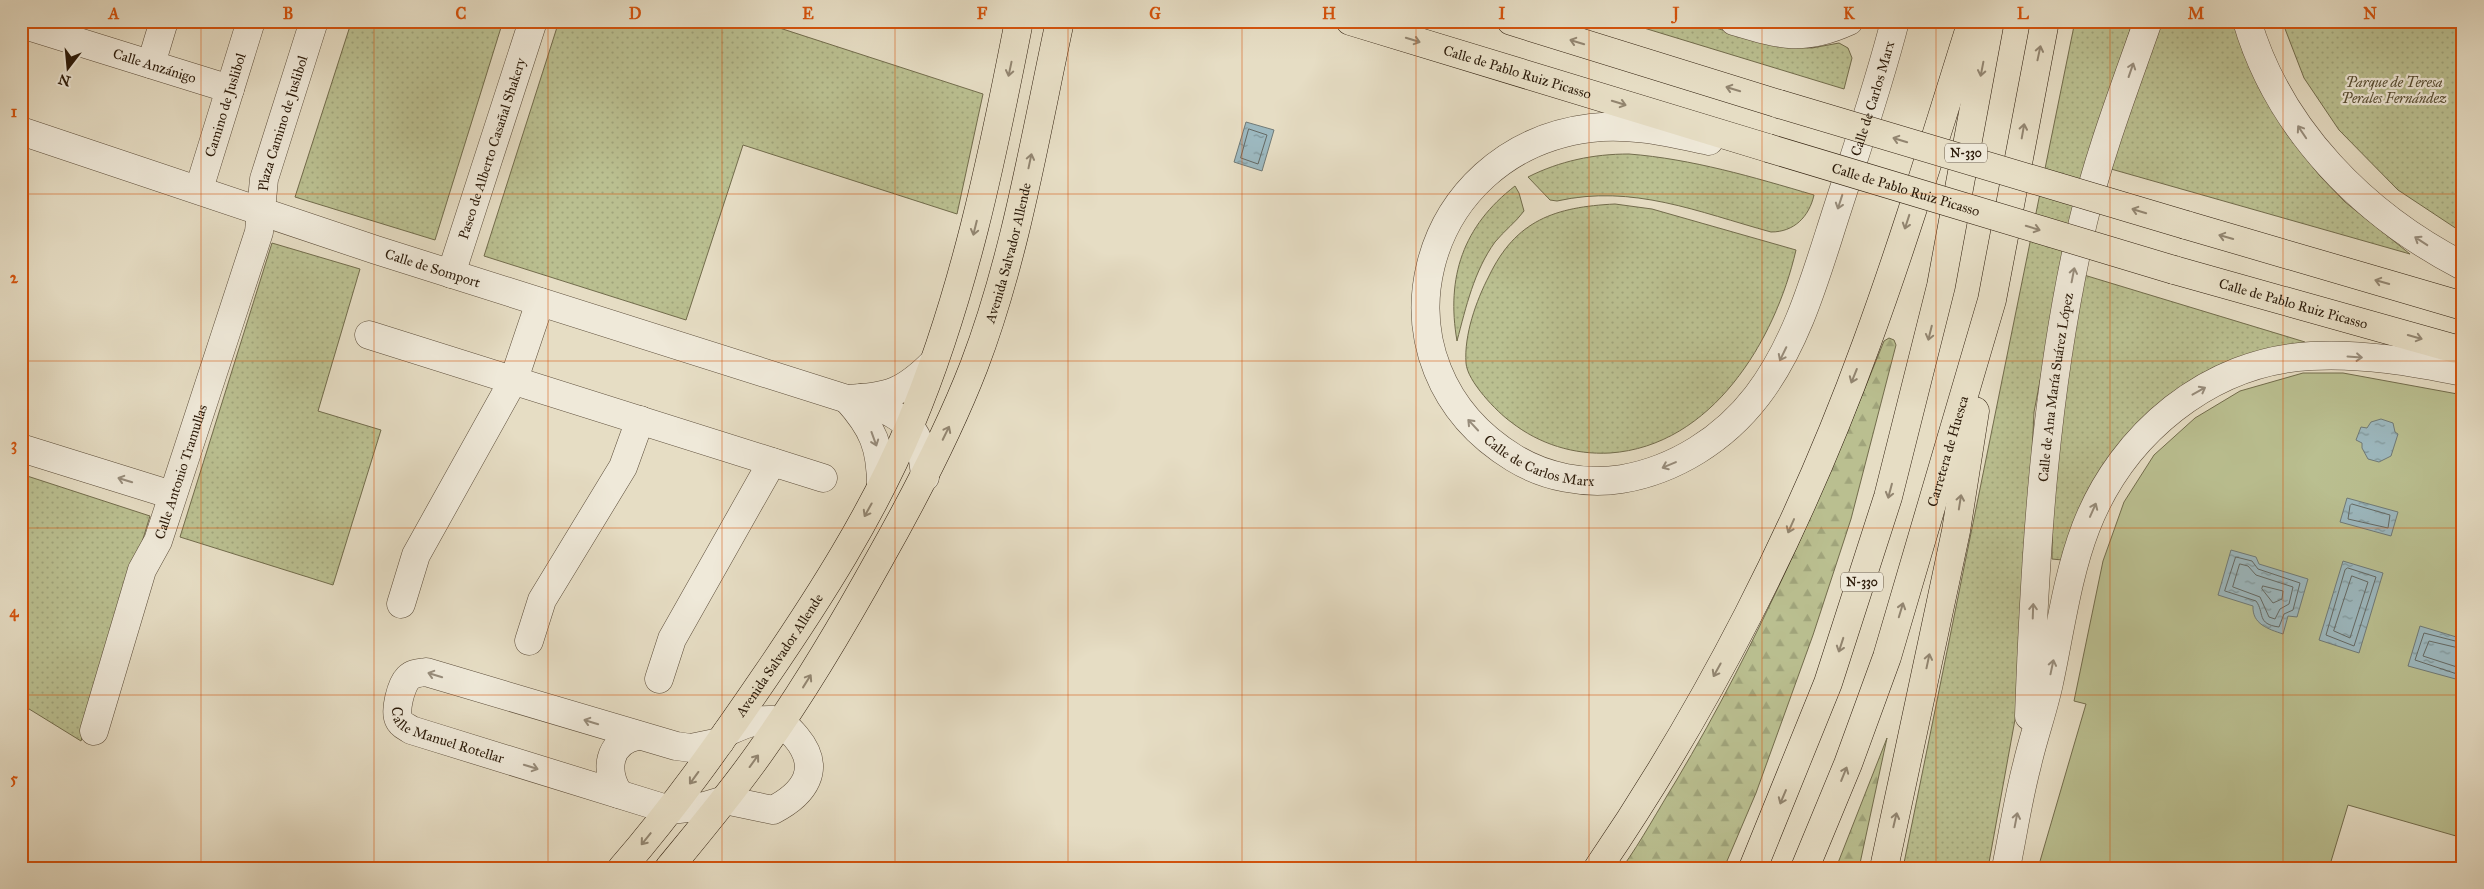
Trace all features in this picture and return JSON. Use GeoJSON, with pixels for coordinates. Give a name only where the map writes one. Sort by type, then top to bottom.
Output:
{"type":"FeatureCollection","features":[{"type":"Feature","properties":{"kind":"main road","name":"Avenida Salvador Allende"},"geometry":{"type":"LineString","coordinates":[[622,868],[670,810],[724,737],[815,602],[881,486],[910,426],[958,290],[974,234],[1020,21]]}},
{"type":"Feature","properties":{"kind":"main road","name":"Avenida Salvador Allende"},"geometry":{"type":"LineString","coordinates":[[669,868],[725,800],[781,722],[860,595],[925,477],[950,424],[975,364],[1002,278],[1060,21]]}},
{"type":"Feature","properties":{"kind":"main road"},"geometry":{"type":"LineString","coordinates":[[1054,50],[1071,21]]}},
{"type":"Feature","properties":{"kind":"main road","name":"Calle de Pablo Ruiz Picasso"},"geometry":{"type":"LineString","coordinates":[[1350,21],[2174,270],[2463,351]]}},
{"type":"Feature","properties":{"kind":"main road"},"geometry":{"type":"LineString","coordinates":[[1511,21],[1779,104],[2186,226],[2463,306]]}},
{"type":"Feature","properties":{"kind":"main road"},"geometry":{"type":"LineString","coordinates":[[1598,868],[1644,800],[1763,588],[1820,459],[1866,346],[1972,21]]}},
{"type":"Feature","properties":{"kind":"main road","name":"N-330"},"geometry":{"type":"LineString","coordinates":[[1753,868],[1828,683],[1888,497],[1941,286],[1990,21]]}},
{"type":"Feature","properties":{"kind":"main road","name":"Carretera de Huesca"},"geometry":{"type":"LineString","coordinates":[[1805,868],[1848,764],[1887,657],[1992,300],[2045,21]]}},
{"type":"Feature","properties":{"kind":"main road"},"geometry":{"type":"LineString","coordinates":[[1884,868],[1956,530],[1992,300]]}},
{"type":"Feature","properties":{"kind":"street"},"geometry":{"type":"LineString","coordinates":[[151,64],[164,21]]}},
{"type":"Feature","properties":{"kind":"street","name":"Camino de Juslibol"},"geometry":{"type":"LineString","coordinates":[[198,189],[251,21]]}},
{"type":"Feature","properties":{"kind":"street","name":"Paseo de Alberto Casañal Shakery"},"geometry":{"type":"LineString","coordinates":[[451,274],[533,21]]}},
{"type":"Feature","properties":{"kind":"street"},"geometry":{"type":"LineString","coordinates":[[1734,21],[1772,32],[1817,34],[1849,21]]}},
{"type":"Feature","properties":{"kind":"street","name":"Calle de Carlos Marx"},"geometry":{"type":"LineString","coordinates":[[1765,147],[1718,143],[1654,129],[1593,128],[1556,135],[1529,146],[1492,167],[1473,185],[1452,214],[1437,245],[1427,285],[1425,308],[1428,333],[1438,368],[1452,400],[1474,428],[1498,448],[1525,465],[1556,476],[1600,483],[1638,476],[1672,465],[1705,446],[1736,420],[1757,396],[1777,365],[1802,311],[1879,82],[1895,21]]}},
{"type":"Feature","properties":{"kind":"street","name":"Calle de Ana María Suárez López"},"geometry":{"type":"LineString","coordinates":[[2027,765],[2035,559],[2054,374],[2083,221],[2115,116],[2148,21]]}},
{"type":"Feature","properties":{"kind":"street"},"geometry":{"type":"LineString","coordinates":[[2247,21],[2275,88],[2310,143],[2343,180],[2374,208],[2421,242],[2463,266]]}},
{"type":"Feature","properties":{"kind":"street","name":"Calle Anzánigo"},"geometry":{"type":"LineString","coordinates":[[21,24],[230,90]]}},
{"type":"Feature","properties":{"kind":"street","name":"Plaza Camino de Juslibol"},"geometry":{"type":"LineString","coordinates":[[261,210],[264,179],[311,30]]}},
{"type":"Feature","properties":{"kind":"street","name":"Calle de Somport"},"geometry":{"type":"LineString","coordinates":[[21,132],[451,274],[854,399],[885,396],[899,390],[915,379],[933,362]]}},
{"type":"Feature","properties":{"kind":"street","name":"Calle Antonio Tramullas"},"geometry":{"type":"LineString","coordinates":[[94,731],[142,570],[158,541],[259,232],[261,210]]}},
{"type":"Feature","properties":{"kind":"street"},"geometry":{"type":"LineString","coordinates":[[401,604],[416,555],[514,379],[540,302]]}},
{"type":"Feature","properties":{"kind":"street"},"geometry":{"type":"LineString","coordinates":[[369,334],[823,478]]}},
{"type":"Feature","properties":{"kind":"street","name":"Calle de Ana María Suárez López"},"geometry":{"type":"LineString","coordinates":[[2006,868],[2027,765],[2045,702],[2071,577],[2086,528],[2100,496],[2114,472],[2137,441],[2182,402],[2213,384],[2245,370],[2287,359],[2331,356],[2366,357],[2401,360],[2463,372]]}},
{"type":"Feature","properties":{"kind":"street"},"geometry":{"type":"LineString","coordinates":[[854,399],[910,426],[918,436],[921,444],[925,477]]}},
{"type":"Feature","properties":{"kind":"street"},"geometry":{"type":"LineString","coordinates":[[854,399],[872,432],[880,456],[881,486]]}},
{"type":"Feature","properties":{"kind":"street"},"geometry":{"type":"LineString","coordinates":[[529,641],[542,600],[623,467],[640,420]]}},
{"type":"Feature","properties":{"kind":"street"},"geometry":{"type":"LineString","coordinates":[[21,448],[172,495]]}},
{"type":"Feature","properties":{"kind":"street"},"geometry":{"type":"LineString","coordinates":[[659,679],[672,639],[772,462]]}},
{"type":"Feature","properties":{"kind":"street","name":"Calle Manuel Rotellar"},"geometry":{"type":"LineString","coordinates":[[725,800],[705,806],[670,810],[411,730],[398,720],[396,712],[404,682],[417,673],[426,672],[637,736],[691,748],[724,737],[756,721],[781,722]]}},
{"type":"Feature","properties":{"kind":"street"},"geometry":{"type":"LineString","coordinates":[[725,800],[772,810],[786,803],[800,789],[810,764],[808,754],[781,722]]}},
{"type":"Feature","properties":{"kind":"street"},"geometry":{"type":"LineString","coordinates":[[619,794],[611,782],[610,762],[620,744],[627,738],[637,736]]}},
{"type":"Feature","properties":{"kind":"green space"},"geometry":{"type":"Polygon","coordinates":[[[354,21],[503,21],[435,240],[295,197],[351,23],[354,21]]]}},
{"type":"Feature","properties":{"kind":"green space"},"geometry":{"type":"Polygon","coordinates":[[[559,21],[758,21],[983,94],[957,214],[743,145],[686,320],[484,256],[559,21]]]}},
{"type":"Feature","properties":{"kind":"green space"},"geometry":{"type":"Polygon","coordinates":[[[1621,21],[1692,21],[1777,46],[1812,48],[1839,43],[1848,48],[1852,58],[1844,89],[1621,21]]]}},
{"type":"Feature","properties":{"kind":"green space"},"geometry":{"type":"Polygon","coordinates":[[[2075,21],[2133,21],[2092,147],[2057,293],[2034,412],[2023,640],[2016,714],[1988,868],[1903,868],[2075,21]]]}},
{"type":"Feature","properties":{"kind":"green space"},"geometry":{"type":"Polygon","coordinates":[[[2162,21],[2232,21],[2261,92],[2289,137],[2320,176],[2345,202],[2410,254],[2111,169],[2135,92],[2162,21]]]}},
{"type":"Feature","properties":{"kind":"green space","name":"Parque de Teresa Perales Fernández"},"geometry":{"type":"Polygon","coordinates":[[[2282,21],[2463,21],[2463,233],[2398,190],[2339,130],[2304,78],[2282,21]]]}},
{"type":"Feature","properties":{"kind":"green space"},"geometry":{"type":"Polygon","coordinates":[[[1629,154],[1699,164],[1814,195],[1812,203],[1799,222],[1787,229],[1771,232],[1691,209],[1639,198],[1612,196],[1550,200],[1528,177],[1552,167],[1590,157],[1629,154]]]}},
{"type":"Feature","properties":{"kind":"green space"},"geometry":{"type":"Polygon","coordinates":[[[1515,186],[1524,211],[1495,242],[1481,265],[1457,341],[1454,295],[1462,254],[1482,218],[1515,186]]]}},
{"type":"Feature","properties":{"kind":"green space"},"geometry":{"type":"Polygon","coordinates":[[[1615,204],[1652,209],[1796,250],[1786,285],[1772,319],[1755,352],[1733,383],[1708,410],[1679,431],[1646,446],[1610,453],[1570,450],[1545,442],[1522,430],[1498,411],[1484,396],[1471,378],[1466,363],[1469,330],[1475,307],[1489,276],[1500,257],[1525,229],[1556,213],[1615,204]]]}},
{"type":"Feature","properties":{"kind":"green space"},"geometry":{"type":"Polygon","coordinates":[[[272,243],[360,269],[318,411],[381,430],[333,585],[180,537],[272,243]]]}},
{"type":"Feature","properties":{"kind":"green space"},"geometry":{"type":"Polygon","coordinates":[[[2084,275],[2305,342],[2305,344],[2163,400],[2128,434],[2100,472],[2078,514],[2062,560],[2052,559],[2055,487],[2062,417],[2084,275]]]}},
{"type":"Feature","properties":{"kind":"green space"},"geometry":{"type":"Polygon","coordinates":[[[1889,338],[1894,340],[1896,345],[1851,519],[1813,635],[1756,793],[1724,868],[1622,868],[1707,728],[1763,620],[1814,510],[1884,341],[1889,338]]]}},
{"type":"Feature","properties":{"kind":"green space"},"geometry":{"type":"Polygon","coordinates":[[[2303,373],[2343,373],[2463,395],[2463,838],[2348,805],[2329,868],[2038,868],[2086,704],[2074,701],[2103,561],[2124,502],[2154,455],[2195,418],[2240,391],[2303,373]]]}},
{"type":"Feature","properties":{"kind":"green space"},"geometry":{"type":"Polygon","coordinates":[[[21,474],[150,516],[81,741],[21,704],[21,474]]]}},
{"type":"Feature","properties":{"kind":"green space"},"geometry":{"type":"Polygon","coordinates":[[[1887,738],[1859,868],[1836,868],[1887,738]]]}},
{"type":"Feature","properties":{"kind":"water"},"geometry":{"type":"Polygon","coordinates":[[[1246,122],[1274,130],[1262,171],[1234,162],[1246,122]]]}},
{"type":"Feature","properties":{"kind":"water"},"geometry":{"type":"Polygon","coordinates":[[[2381,419],[2393,423],[2395,432],[2398,434],[2391,456],[2379,462],[2368,459],[2362,448],[2362,443],[2356,440],[2361,427],[2367,428],[2371,422],[2381,419]]]}},
{"type":"Feature","properties":{"kind":"water"},"geometry":{"type":"Polygon","coordinates":[[[2347,498],[2398,512],[2391,536],[2340,522],[2347,498]]]}},
{"type":"Feature","properties":{"kind":"water"},"geometry":{"type":"Polygon","coordinates":[[[2231,550],[2256,557],[2259,564],[2308,579],[2297,617],[2288,616],[2283,634],[2262,625],[2255,617],[2253,606],[2218,595],[2231,550]]]}},
{"type":"Feature","properties":{"kind":"water"},"geometry":{"type":"Polygon","coordinates":[[[2343,561],[2383,573],[2359,653],[2319,640],[2343,561]]]}},
{"type":"Feature","properties":{"kind":"water"},"geometry":{"type":"Polygon","coordinates":[[[2420,626],[2463,639],[2463,681],[2408,666],[2420,626]]]}}]}
